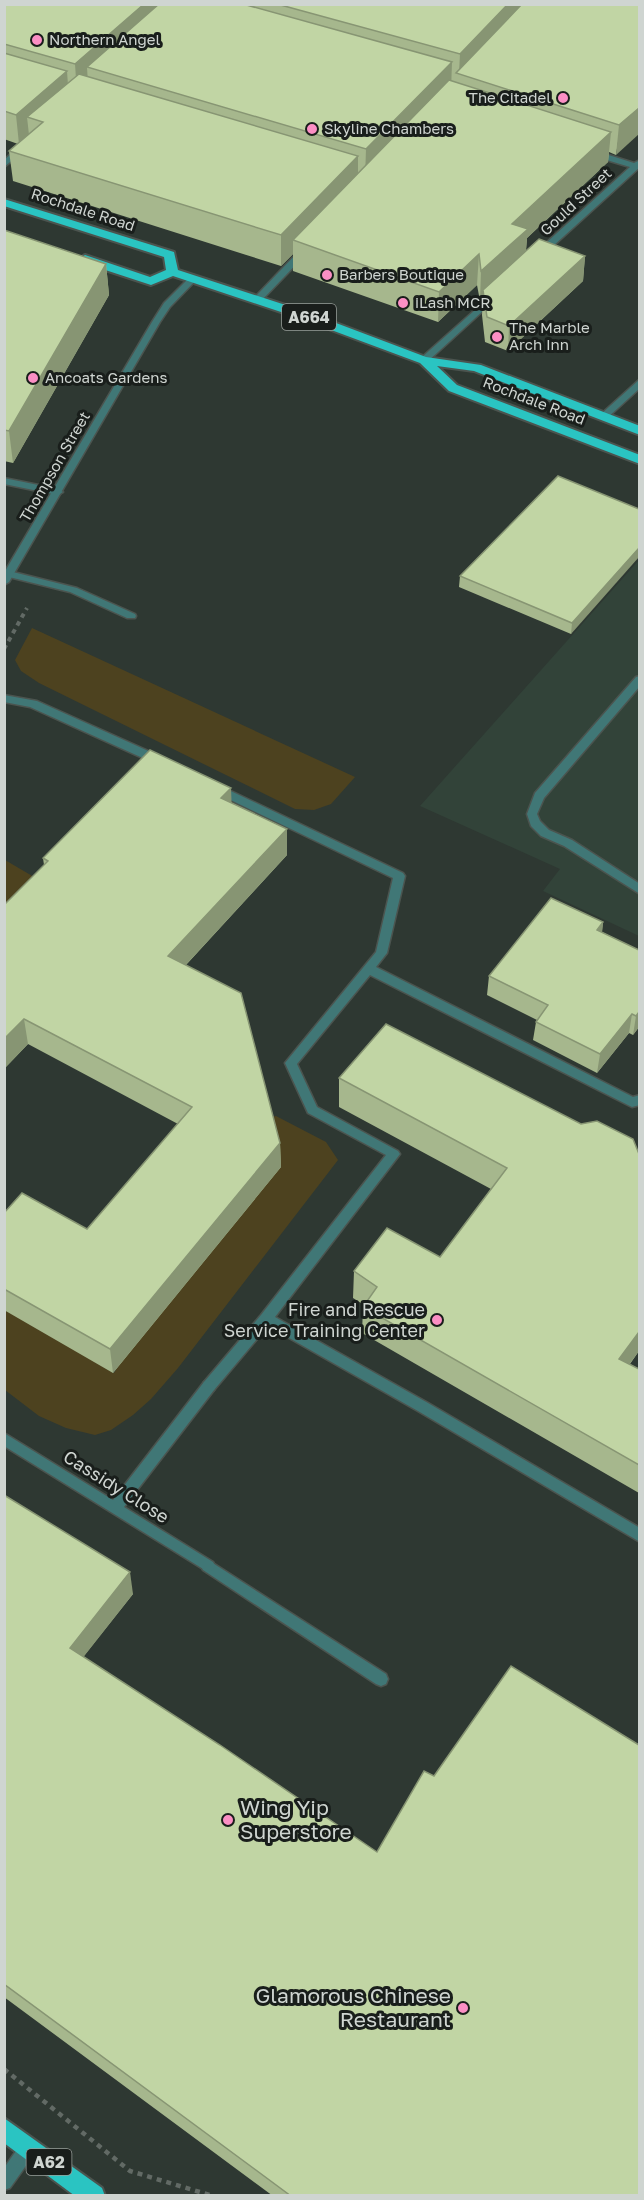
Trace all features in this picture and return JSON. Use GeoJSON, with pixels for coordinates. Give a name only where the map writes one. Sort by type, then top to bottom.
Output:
{"type":"FeatureCollection","features":[{"type":"Feature","properties":{"kind":"highway","name":"Rochdale Road"},"geometry":{"type":"LineString","coordinates":[[4,202],[170,255],[172,272],[258,299],[424,360],[477,369],[639,431]]}},
{"type":"Feature","properties":{"kind":"highway"},"geometry":{"type":"LineString","coordinates":[[72,255],[151,281],[172,272]]}},
{"type":"Feature","properties":{"kind":"highway","name":"Rochdale Road"},"geometry":{"type":"LineString","coordinates":[[424,360],[453,388],[639,460]]}},
{"type":"Feature","properties":{"kind":"highway","name":"A62"},"geometry":{"type":"LineString","coordinates":[[4,2128],[94,2196]]}},
{"type":"Feature","properties":{"kind":"street"},"geometry":{"type":"LineString","coordinates":[[4,165],[28,143]]}},
{"type":"Feature","properties":{"kind":"street"},"geometry":{"type":"LineString","coordinates":[[580,148],[637,164]]}},
{"type":"Feature","properties":{"kind":"street","name":"Gould Street"},"geometry":{"type":"LineString","coordinates":[[529,263],[637,164]]}},
{"type":"Feature","properties":{"kind":"street"},"geometry":{"type":"LineString","coordinates":[[258,299],[314,240]]}},
{"type":"Feature","properties":{"kind":"street","name":"Thompson Street"},"geometry":{"type":"LineString","coordinates":[[7,578],[156,322],[168,305],[193,279]]}},
{"type":"Feature","properties":{"kind":"street"},"geometry":{"type":"LineString","coordinates":[[424,360],[504,286]]}},
{"type":"Feature","properties":{"kind":"street"},"geometry":{"type":"LineString","coordinates":[[603,417],[639,382]]}},
{"type":"Feature","properties":{"kind":"street"},"geometry":{"type":"LineString","coordinates":[[4,481],[58,492]]}},
{"type":"Feature","properties":{"kind":"street"},"geometry":{"type":"LineString","coordinates":[[7,578],[74,590],[131,616]]}},
{"type":"Feature","properties":{"kind":"street"},"geometry":{"type":"LineString","coordinates":[[639,679],[539,796],[532,814],[536,824],[546,833],[568,843],[639,890]]}},
{"type":"Feature","properties":{"kind":"street"},"geometry":{"type":"LineString","coordinates":[[4,699],[33,704],[175,768]]}},
{"type":"Feature","properties":{"kind":"street"},"geometry":{"type":"LineString","coordinates":[[116,1507],[209,1386],[266,1319],[394,1154],[312,1110],[291,1063],[381,953],[399,876],[207,783]]}},
{"type":"Feature","properties":{"kind":"street"},"geometry":{"type":"LineString","coordinates":[[369,969],[632,1102],[639,1100]]}},
{"type":"Feature","properties":{"kind":"street"},"geometry":{"type":"LineString","coordinates":[[266,1319],[433,1413],[639,1536]]}},
{"type":"Feature","properties":{"kind":"street","name":"Cassidy Close"},"geometry":{"type":"LineString","coordinates":[[4,1439],[116,1507],[381,1679]]}},
{"type":"Feature","properties":{"kind":"street"},"geometry":{"type":"LineString","coordinates":[[4,2182],[29,2147]]}},
{"type":"Feature","properties":{"kind":"path"},"geometry":{"type":"LineString","coordinates":[[4,2068],[130,2171],[213,2196]]}},
{"type":"Feature","properties":{"kind":"shaded area"},"geometry":{"type":"Polygon","coordinates":[[[639,560],[639,936],[543,891],[560,869],[420,806],[639,560]]]}},
{"type":"Feature","properties":{"kind":"shaded area"},"geometry":{"type":"Polygon","coordinates":[[[32,628],[355,777],[331,804],[314,810],[295,809],[39,683],[21,671],[15,660],[32,628]]]}},
{"type":"Feature","properties":{"kind":"shaded area"},"geometry":{"type":"Polygon","coordinates":[[[5,860],[51,887],[5,935],[5,860]]]}},
{"type":"Feature","properties":{"kind":"shaded area"},"geometry":{"type":"Polygon","coordinates":[[[276,1116],[326,1142],[338,1160],[178,1368],[151,1399],[111,1430],[95,1435],[66,1428],[39,1416],[5,1390],[5,1310],[114,1373],[268,1118],[276,1116]]]}},
{"type":"Feature","properties":{"kind":"building"},"geometry":{"type":"Polygon","coordinates":[[[4,4],[144,4],[75,64],[4,44],[4,4]]]}},
{"type":"Feature","properties":{"kind":"building"},"geometry":{"type":"Polygon","coordinates":[[[159,4],[243,4],[452,62],[366,149],[87,67],[159,4]]]}},
{"type":"Feature","properties":{"kind":"building"},"geometry":{"type":"Polygon","coordinates":[[[277,4],[508,4],[460,54],[277,4]]]}},
{"type":"Feature","properties":{"kind":"building"},"geometry":{"type":"Polygon","coordinates":[[[522,4],[639,4],[639,108],[619,125],[456,73],[522,4]]]}},
{"type":"Feature","properties":{"kind":"building"},"geometry":{"type":"Polygon","coordinates":[[[4,53],[67,71],[16,115],[4,111],[4,53]]]}},
{"type":"Feature","properties":{"kind":"building"},"geometry":{"type":"Polygon","coordinates":[[[79,74],[358,156],[281,235],[9,151],[43,122],[27,117],[79,74]]]}},
{"type":"Feature","properties":{"kind":"building"},"geometry":{"type":"Polygon","coordinates":[[[449,80],[611,132],[512,224],[528,229],[481,271],[479,254],[439,292],[293,240],[449,80]]]}},
{"type":"Feature","properties":{"kind":"building","name":"Ancoats Gardens"},"geometry":{"type":"Polygon","coordinates":[[[4,230],[106,264],[9,431],[4,430],[4,230]]]}},
{"type":"Feature","properties":{"kind":"building"},"geometry":{"type":"Polygon","coordinates":[[[539,239],[585,256],[509,326],[487,317],[483,290],[539,239]]]}},
{"type":"Feature","properties":{"kind":"building"},"geometry":{"type":"Polygon","coordinates":[[[558,476],[639,509],[639,548],[572,623],[460,576],[558,476]]]}},
{"type":"Feature","properties":{"kind":"building"},"geometry":{"type":"Polygon","coordinates":[[[150,750],[231,788],[221,798],[287,829],[168,956],[241,993],[280,1143],[110,1349],[4,1289],[4,1213],[22,1193],[87,1229],[192,1107],[24,1019],[4,1039],[4,905],[48,861],[43,858],[150,750]]]}},
{"type":"Feature","properties":{"kind":"building"},"geometry":{"type":"Polygon","coordinates":[[[551,898],[603,922],[597,930],[639,950],[639,1012],[636,1016],[632,1014],[600,1054],[536,1022],[548,1005],[489,976],[551,898]]]}},
{"type":"Feature","properties":{"kind":"building"},"geometry":{"type":"Polygon","coordinates":[[[386,1024],[581,1124],[597,1121],[633,1139],[639,1154],[639,1332],[619,1359],[639,1369],[639,1465],[363,1307],[377,1287],[354,1271],[387,1228],[440,1257],[507,1168],[339,1078],[386,1024]]]}},
{"type":"Feature","properties":{"kind":"building"},"geometry":{"type":"Polygon","coordinates":[[[4,1495],[130,1572],[70,1648],[220,1745],[377,1852],[424,1771],[434,1776],[511,1666],[639,1745],[639,2196],[291,2196],[4,1984],[4,1495]]]}},
{"type":"Feature","properties":{"kind":"place","name":"Northern Angel"},"geometry":{"type":"Point","coordinates":[37,40]}},
{"type":"Feature","properties":{"kind":"place","name":"The Citadel"},"geometry":{"type":"Point","coordinates":[563,98]}},
{"type":"Feature","properties":{"kind":"place","name":"Skyline Chambers"},"geometry":{"type":"Point","coordinates":[312,129]}},
{"type":"Feature","properties":{"kind":"place","name":"Barbers Boutique"},"geometry":{"type":"Point","coordinates":[327,275]}},
{"type":"Feature","properties":{"kind":"place","name":"iLash MCR"},"geometry":{"type":"Point","coordinates":[403,303]}},
{"type":"Feature","properties":{"kind":"place","name":"The Marble Arch Inn"},"geometry":{"type":"Point","coordinates":[497,337]}},
{"type":"Feature","properties":{"kind":"place","name":"Ancoats Gardens"},"geometry":{"type":"Point","coordinates":[33,378]}},
{"type":"Feature","properties":{"kind":"place","name":"Fire and Rescue Service Training Center"},"geometry":{"type":"Point","coordinates":[437,1320]}},
{"type":"Feature","properties":{"kind":"place","name":"Wing Yip Superstore"},"geometry":{"type":"Point","coordinates":[228,1820]}},
{"type":"Feature","properties":{"kind":"place","name":"Glamorous Chinese Restaurant"},"geometry":{"type":"Point","coordinates":[463,2008]}}]}
